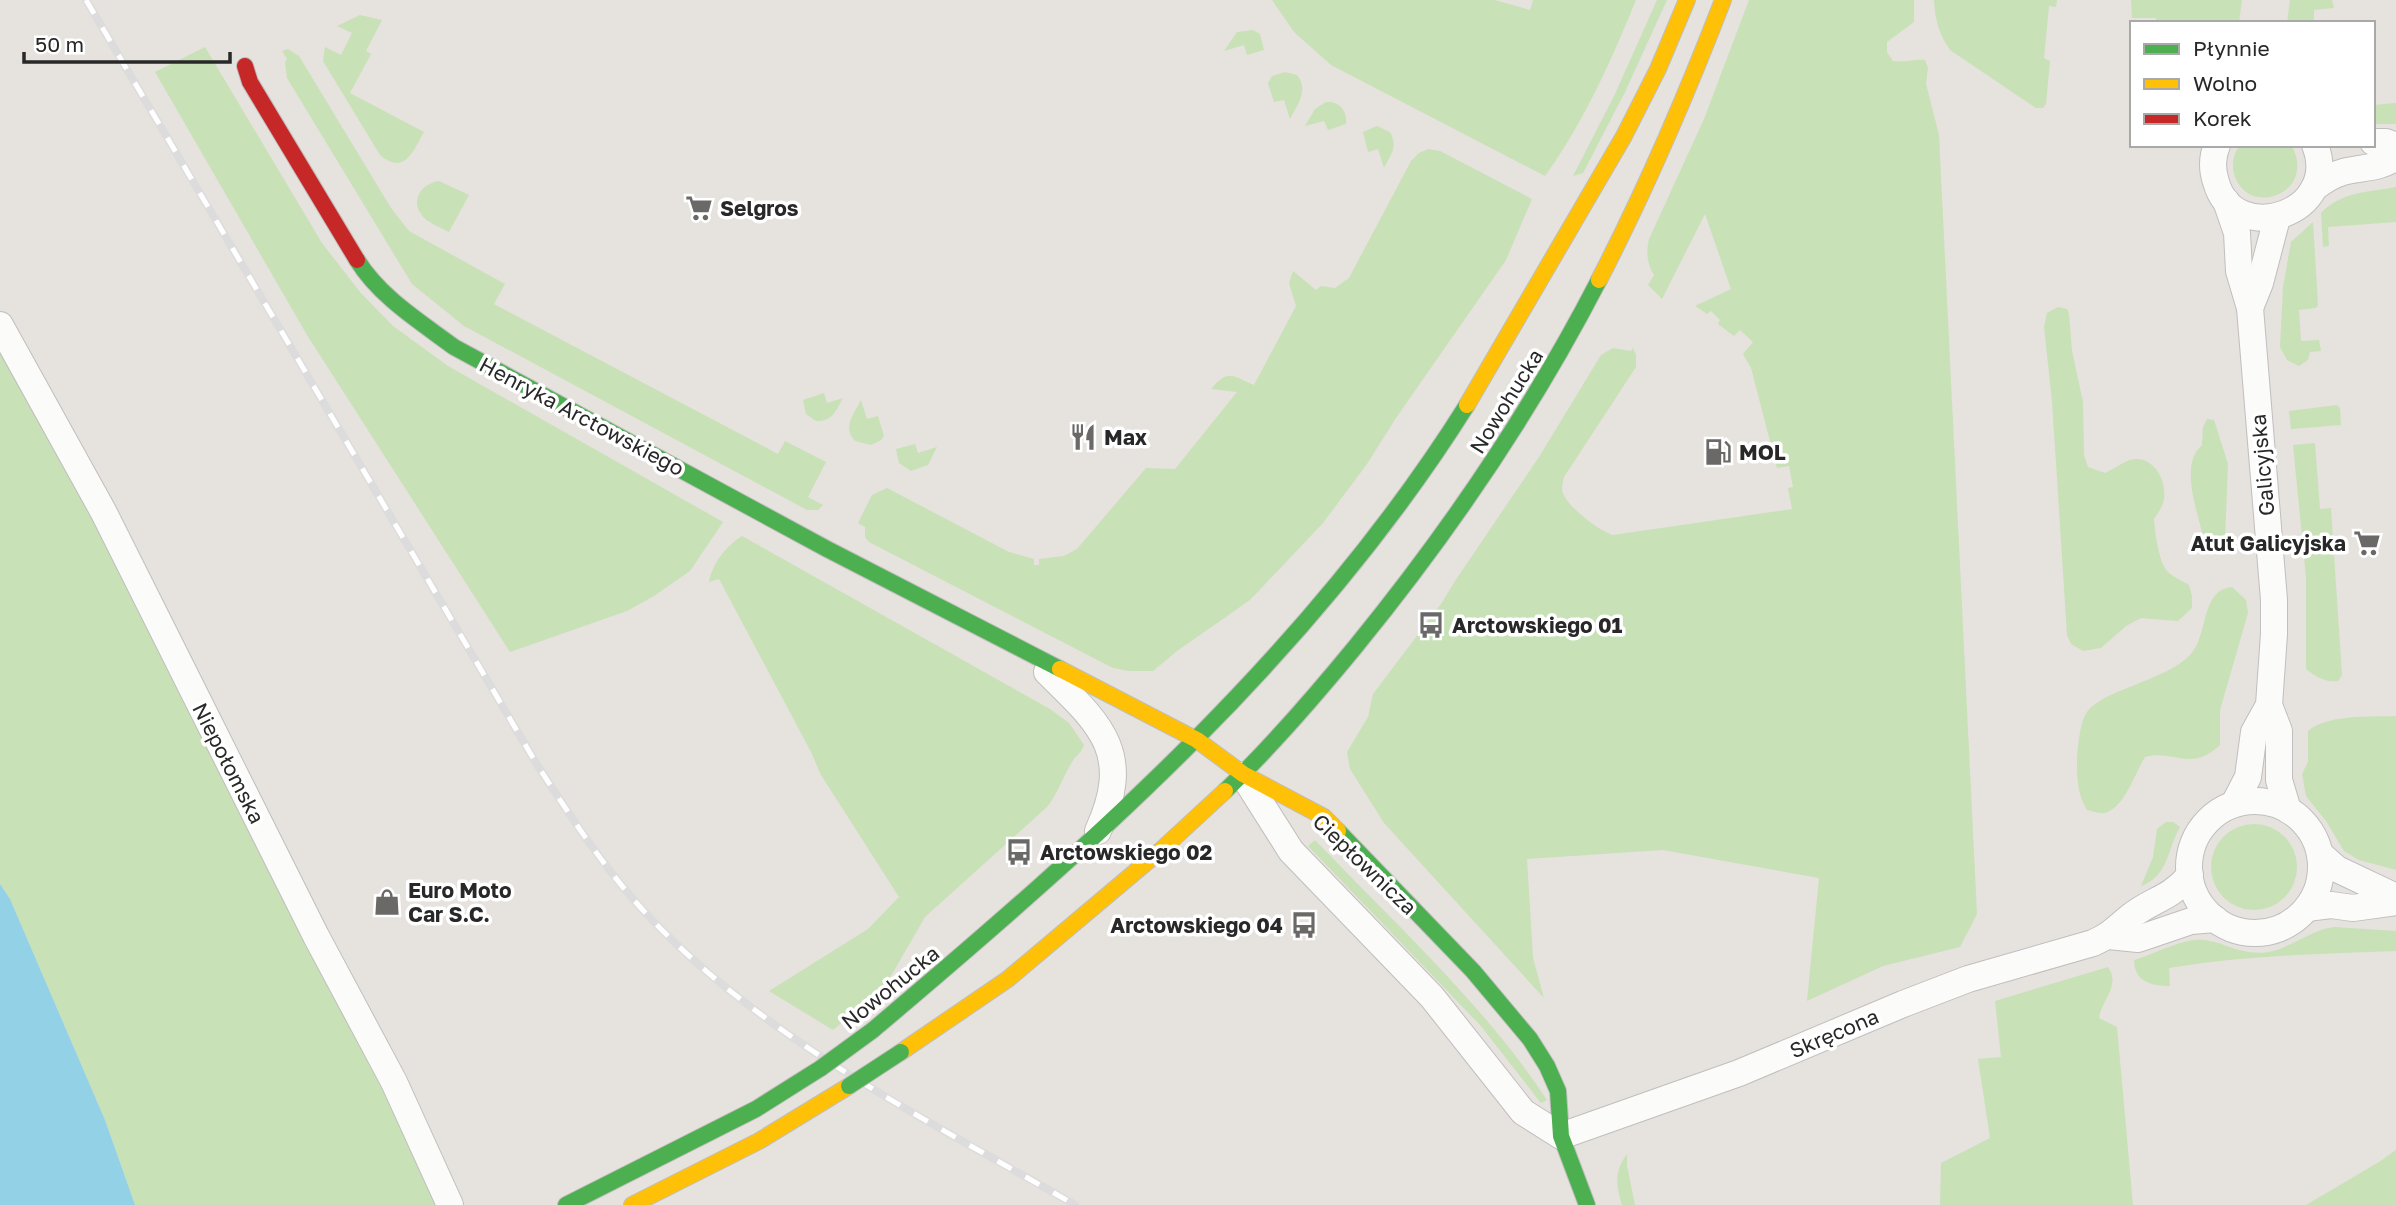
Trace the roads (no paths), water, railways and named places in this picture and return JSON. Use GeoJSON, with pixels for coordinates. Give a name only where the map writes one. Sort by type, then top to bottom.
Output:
{"type":"FeatureCollection","features":[{"type":"Feature","properties":{"kind":"main road","name":"Nowohucka"},"geometry":{"type":"LineString","coordinates":[[566,1205],[756,1108],[821,1068],[873,1030],[1014,911],[1197,740],[1298,631],[1356,561],[1427,466],[1484,378],[1635,117],[1659,69],[1687,0]]}},
{"type":"Feature","properties":{"kind":"main road","name":"Nowohucka"},"geometry":{"type":"LineString","coordinates":[[632,1205],[759,1141],[849,1086],[1006,981],[1149,860],[1242,774],[1318,692],[1391,603],[1467,500],[1533,401],[1596,291],[1628,228],[1685,101],[1723,0]]}},
{"type":"Feature","properties":{"kind":"main road","name":"Henryka Arctowskiego"},"geometry":{"type":"LineString","coordinates":[[245,66],[250,82],[367,276],[399,306],[454,347],[827,549],[1197,740]]}},
{"type":"Feature","properties":{"kind":"main road"},"geometry":{"type":"LineString","coordinates":[[1197,740],[1242,774]]}},
{"type":"Feature","properties":{"kind":"main road","name":"Ciepłownicza"},"geometry":{"type":"LineString","coordinates":[[1242,774],[1324,817],[1473,971],[1530,1039],[1547,1066],[1558,1091],[1561,1136],[1587,1205]]}},
{"type":"Feature","properties":{"kind":"street"},"geometry":{"type":"LineString","coordinates":[[2375,142],[2396,146]]}},
{"type":"Feature","properties":{"kind":"street","name":"Galicyjska"},"geometry":{"type":"LineString","coordinates":[[2217,147],[2213,169],[2217,186],[2226,201],[2237,233],[2239,271],[2250,308],[2274,600],[2269,705],[2279,731],[2279,780],[2288,810]]}},
{"type":"Feature","properties":{"kind":"street"},"geometry":{"type":"LineString","coordinates":[[2314,188],[2319,164],[2315,147]]}},
{"type":"Feature","properties":{"kind":"street"},"geometry":{"type":"LineString","coordinates":[[2226,201],[2249,216],[2277,218],[2301,204],[2314,188],[2329,178],[2386,165],[2396,157]]}},
{"type":"Feature","properties":{"kind":"street","name":"Galicyjska"},"geometry":{"type":"LineString","coordinates":[[2250,308],[2260,283],[2277,218]]}},
{"type":"Feature","properties":{"kind":"street","name":"Niepołomska"},"geometry":{"type":"LineString","coordinates":[[0,325],[103,511],[316,936],[394,1082],[450,1205]]}},
{"type":"Feature","properties":{"kind":"street","name":"Henryka Arctowskiego"},"geometry":{"type":"LineString","coordinates":[[1026,651],[1082,706],[1105,736],[1110,750],[1113,779],[1109,804],[1096,837]]}},
{"type":"Feature","properties":{"kind":"street","name":"Galicyjska"},"geometry":{"type":"LineString","coordinates":[[2234,804],[2248,777],[2254,732],[2269,705]]}},
{"type":"Feature","properties":{"kind":"street","name":"Ciepłownicza"},"geometry":{"type":"LineString","coordinates":[[1242,774],[1291,851],[1432,997],[1523,1112],[1561,1136]]}},
{"type":"Feature","properties":{"kind":"street"},"geometry":{"type":"LineString","coordinates":[[2252,801],[2271,803],[2288,810],[2303,821],[2320,854],[2321,873],[2317,891],[2307,908],[2288,924],[2263,933],[2230,928],[2215,919],[2203,907],[2194,892],[2190,874],[2193,845],[2200,831],[2215,815],[2234,804],[2252,801]]}},
{"type":"Feature","properties":{"kind":"street"},"geometry":{"type":"LineString","coordinates":[[2320,854],[2337,869],[2396,900]]}},
{"type":"Feature","properties":{"kind":"street","name":"Skręcona"},"geometry":{"type":"LineString","coordinates":[[2101,940],[2131,915],[2168,897],[2190,874]]}},
{"type":"Feature","properties":{"kind":"street"},"geometry":{"type":"LineString","coordinates":[[2307,908],[2332,905],[2353,908],[2396,900]]}},
{"type":"Feature","properties":{"kind":"street","name":"Skręcona"},"geometry":{"type":"LineString","coordinates":[[1561,1136],[1739,1073],[1903,1004],[1990,972],[2101,940],[2138,939],[2191,921],[2215,919]]}},
{"type":"Feature","properties":{"kind":"water"},"geometry":{"type":"Polygon","coordinates":[[[0,884],[10,899],[105,1120],[135,1205],[0,1205],[0,884]]]}},
{"type":"Feature","properties":{"kind":"railway"},"geometry":{"type":"LineString","coordinates":[[86,0],[536,763],[577,826],[622,886],[656,924],[702,967],[802,1044],[910,1111],[1075,1205]]}},
{"type":"Feature","properties":{"kind":"place","name":"Selgros"},"geometry":{"type":"Point","coordinates":[699,208]}},
{"type":"Feature","properties":{"kind":"place","name":"Max"},"geometry":{"type":"Point","coordinates":[1083,437]}},
{"type":"Feature","properties":{"kind":"place","name":"MOL"},"geometry":{"type":"Point","coordinates":[1718,452]}},
{"type":"Feature","properties":{"kind":"place","name":"Atut Galicyjska"},"geometry":{"type":"Point","coordinates":[2367,543]}},
{"type":"Feature","properties":{"kind":"place","name":"Arctowskiego 01"},"geometry":{"type":"Point","coordinates":[1431,625]}},
{"type":"Feature","properties":{"kind":"place","name":"Arctowskiego 02"},"geometry":{"type":"Point","coordinates":[1019,852]}},
{"type":"Feature","properties":{"kind":"place","name":"Euro Moto Car S.C."},"geometry":{"type":"Point","coordinates":[387,902]}},
{"type":"Feature","properties":{"kind":"place","name":"Arctowskiego 04"},"geometry":{"type":"Point","coordinates":[1304,925]}}]}
